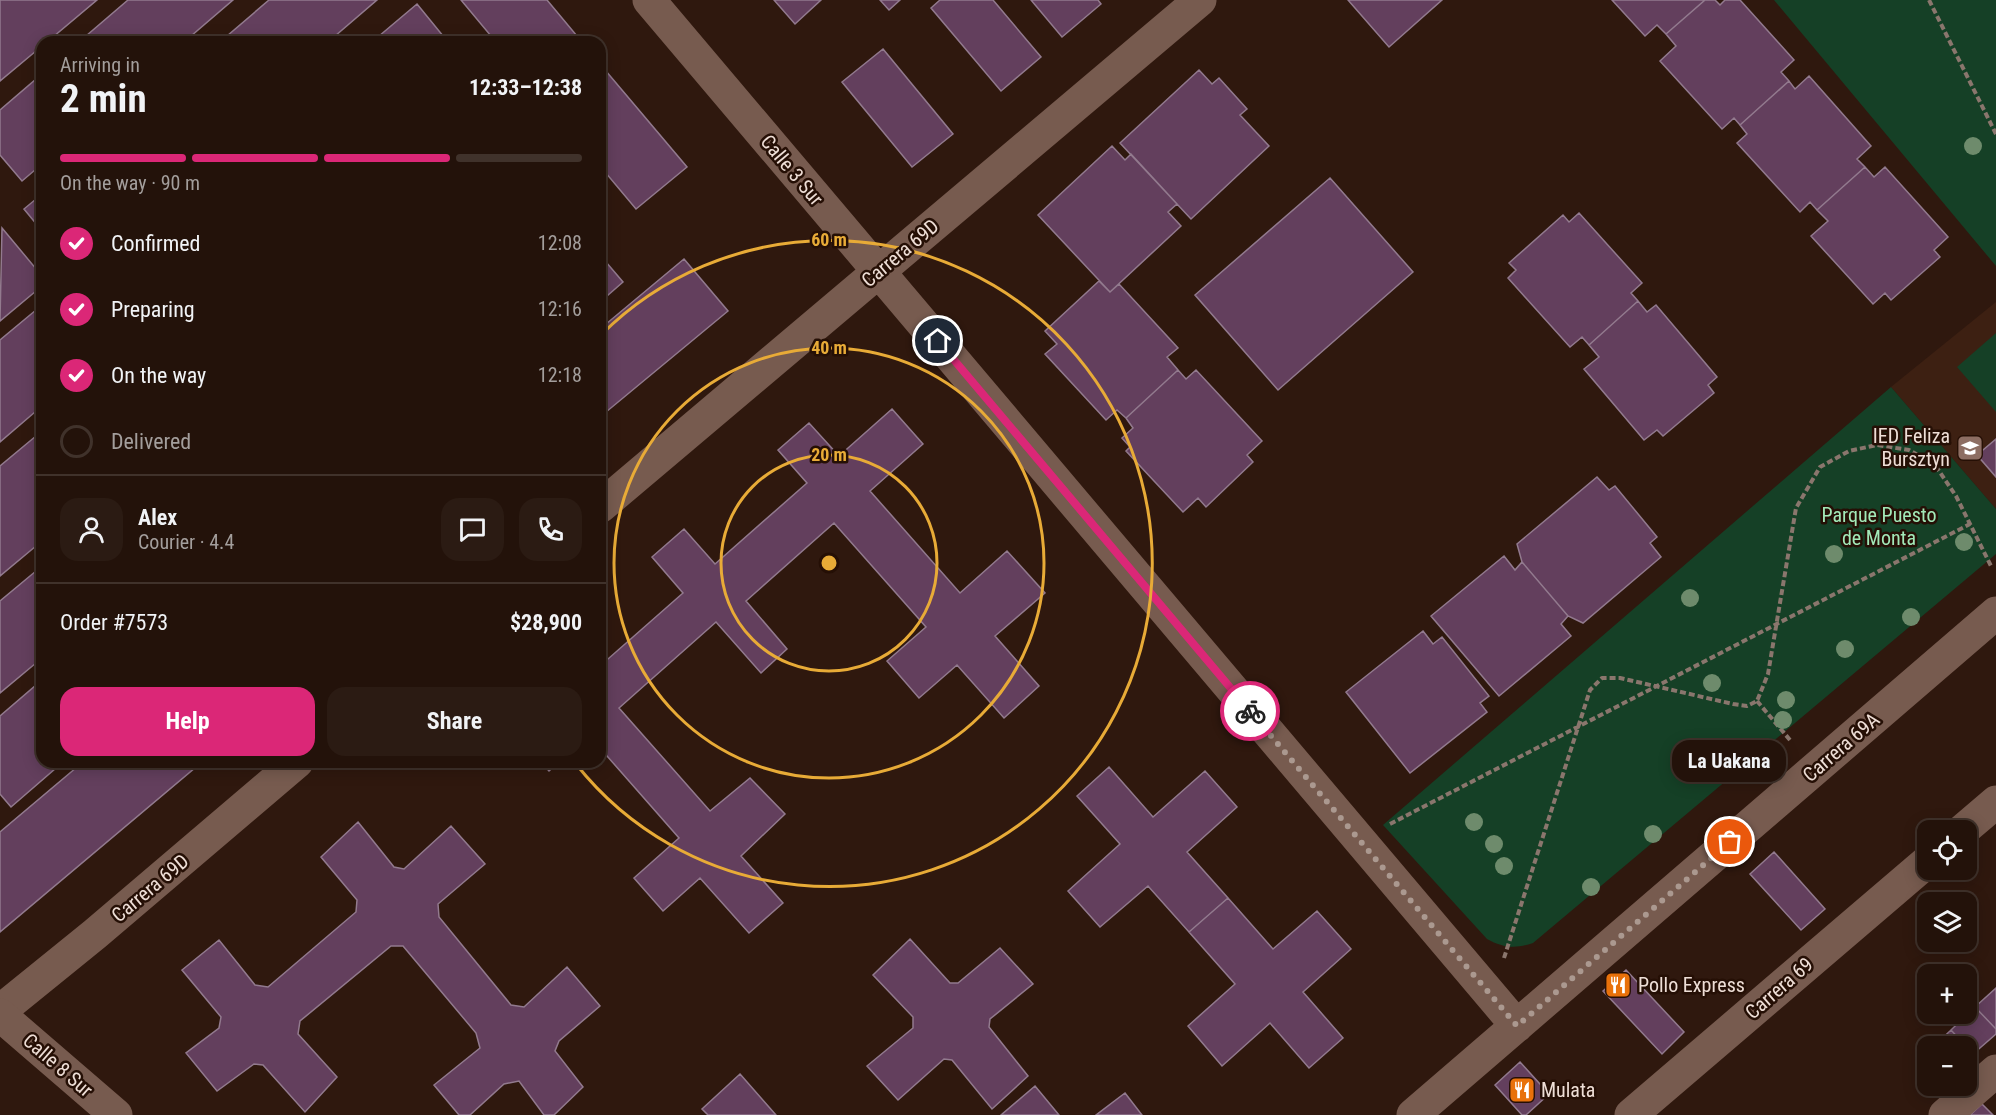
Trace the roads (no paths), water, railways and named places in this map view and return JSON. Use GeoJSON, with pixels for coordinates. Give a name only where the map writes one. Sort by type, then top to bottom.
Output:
{"type":"FeatureCollection","features":[{"type":"Feature","properties":{"kind":"street","name":"Calle 3 Sur"},"geometry":{"type":"LineString","coordinates":[[649,0],[1517,1026]]}},
{"type":"Feature","properties":{"kind":"street","name":"Carrera 69D"},"geometry":{"type":"LineString","coordinates":[[606,502],[1200,0]]}},
{"type":"Feature","properties":{"kind":"street","name":"Carrera 69A"},"geometry":{"type":"LineString","coordinates":[[1413,1115],[1996,613]]}},
{"type":"Feature","properties":{"kind":"street","name":"Carrera 69D"},"geometry":{"type":"LineString","coordinates":[[0,1013],[290,768]]}},
{"type":"Feature","properties":{"kind":"street"},"geometry":{"type":"LineString","coordinates":[[1975,820],[1996,802]]}},
{"type":"Feature","properties":{"kind":"street","name":"Carrera 69"},"geometry":{"type":"LineString","coordinates":[[1636,1114],[1917,871]]}},
{"type":"Feature","properties":{"kind":"street","name":"Calle 8 Sur"},"geometry":{"type":"LineString","coordinates":[[0,1013],[116,1115]]}},
{"type":"Feature","properties":{"kind":"street"},"geometry":{"type":"LineString","coordinates":[[1945,1115],[1996,1071]]}},
{"type":"Feature","properties":{"kind":"place","name":"IED Feliza Bursztyn"},"geometry":{"type":"Point","coordinates":[1970,448]}},
{"type":"Feature","properties":{"kind":"place","name":"La Uakana"},"geometry":{"type":"Point","coordinates":[1730,842]}},
{"type":"Feature","properties":{"kind":"place","name":"Pollo Express"},"geometry":{"type":"Point","coordinates":[1618,985]}},
{"type":"Feature","properties":{"kind":"place","name":"Mulata"},"geometry":{"type":"Point","coordinates":[1522,1090]}},
{"type":"Feature","properties":{"kind":"park label","name":"Parque Puesto de Monta"},"geometry":{"type":"Point","coordinates":[1879,526]}}]}
